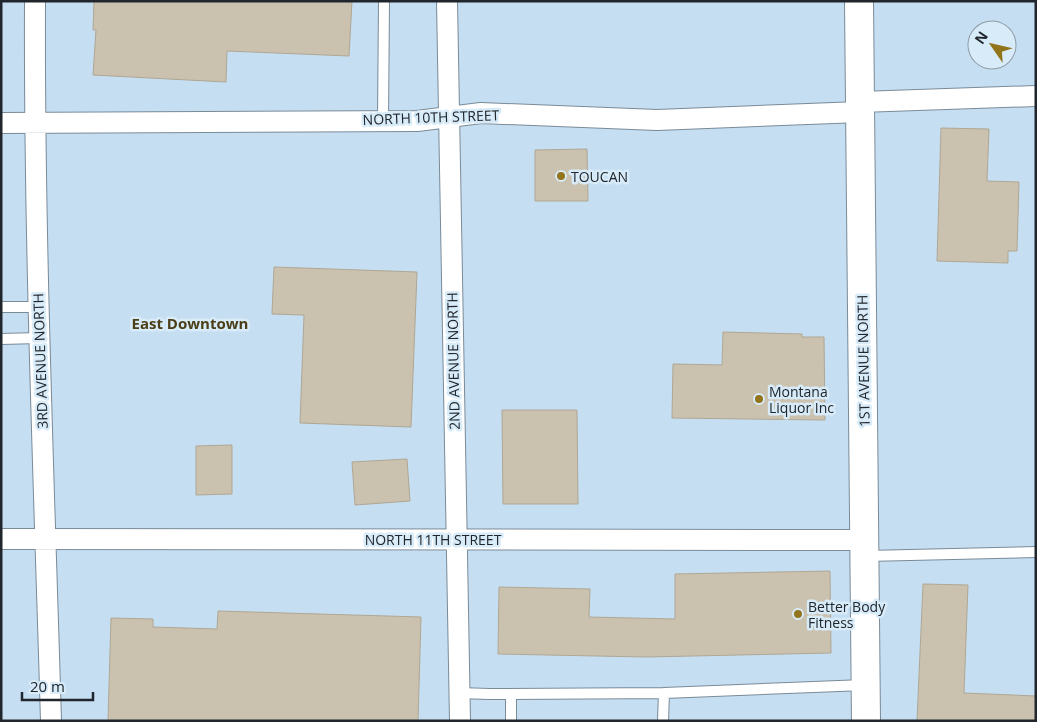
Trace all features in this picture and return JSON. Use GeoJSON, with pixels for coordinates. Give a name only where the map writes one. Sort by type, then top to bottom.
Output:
{"type":"FeatureCollection","features":[{"type":"Feature","properties":{"kind":"main road","name":"1ST AVENUE NORTH"},"geometry":{"type":"LineString","coordinates":[[859,1],[866,721]]}},
{"type":"Feature","properties":{"kind":"street","name":"3RD AVENUE NORTH"},"geometry":{"type":"LineString","coordinates":[[36,1],[35,122],[38,306],[51,721]]}},
{"type":"Feature","properties":{"kind":"street","name":"2ND AVENUE NORTH"},"geometry":{"type":"LineString","coordinates":[[447,1],[460,721]]}},
{"type":"Feature","properties":{"kind":"street","name":"NORTH 10TH STREET"},"geometry":{"type":"LineString","coordinates":[[1,123],[417,120],[481,113],[657,120],[1036,96]]}},
{"type":"Feature","properties":{"kind":"street","name":"NORTH 11TH STREET"},"geometry":{"type":"LineString","coordinates":[[1,539],[456,539],[865,548]]}},
{"type":"Feature","properties":{"kind":"lane"},"geometry":{"type":"LineString","coordinates":[[383,120],[384,1]]}},
{"type":"Feature","properties":{"kind":"lane"},"geometry":{"type":"LineString","coordinates":[[1,307],[38,306]]}},
{"type":"Feature","properties":{"kind":"lane"},"geometry":{"type":"LineString","coordinates":[[1,339],[39,338]]}},
{"type":"Feature","properties":{"kind":"lane"},"geometry":{"type":"LineString","coordinates":[[865,548],[1036,552]]}},
{"type":"Feature","properties":{"kind":"lane"},"geometry":{"type":"LineString","coordinates":[[459,693],[664,693],[866,685]]}},
{"type":"Feature","properties":{"kind":"lane"},"geometry":{"type":"LineString","coordinates":[[664,693],[664,721]]}},
{"type":"Feature","properties":{"kind":"lane"},"geometry":{"type":"LineString","coordinates":[[511,694],[511,721]]}},
{"type":"Feature","properties":{"kind":"shaded area"},"geometry":{"type":"Polygon","coordinates":[[[1,1],[1036,1],[1036,721],[1,721],[1,1]]]}},
{"type":"Feature","properties":{"kind":"building"},"geometry":{"type":"Polygon","coordinates":[[[94,1],[352,1],[349,56],[227,51],[226,82],[93,75],[96,30],[93,30],[94,1]]]}},
{"type":"Feature","properties":{"kind":"building"},"geometry":{"type":"Polygon","coordinates":[[[941,128],[989,129],[987,181],[1019,182],[1017,251],[1008,251],[1008,263],[937,261],[941,128]]]}},
{"type":"Feature","properties":{"kind":"building"},"geometry":{"type":"Polygon","coordinates":[[[587,149],[588,201],[535,201],[535,150],[587,149]]]}},
{"type":"Feature","properties":{"kind":"building"},"geometry":{"type":"Polygon","coordinates":[[[274,267],[417,272],[411,427],[300,423],[304,315],[272,314],[274,267]]]}},
{"type":"Feature","properties":{"kind":"building"},"geometry":{"type":"Polygon","coordinates":[[[723,332],[802,334],[802,337],[824,337],[825,420],[672,418],[673,364],[722,365],[723,332]]]}},
{"type":"Feature","properties":{"kind":"building"},"geometry":{"type":"Polygon","coordinates":[[[502,410],[577,410],[578,504],[503,504],[502,410]]]}},
{"type":"Feature","properties":{"kind":"building"},"geometry":{"type":"Polygon","coordinates":[[[232,445],[232,494],[196,495],[196,446],[232,445]]]}},
{"type":"Feature","properties":{"kind":"building"},"geometry":{"type":"Polygon","coordinates":[[[407,459],[410,501],[355,505],[352,462],[407,459]]]}},
{"type":"Feature","properties":{"kind":"building"},"geometry":{"type":"Polygon","coordinates":[[[830,571],[831,653],[647,657],[498,654],[499,587],[590,589],[589,617],[675,619],[675,574],[830,571]]]}},
{"type":"Feature","properties":{"kind":"building"},"geometry":{"type":"Polygon","coordinates":[[[923,584],[968,585],[964,693],[1036,696],[1036,721],[917,721],[923,584]]]}},
{"type":"Feature","properties":{"kind":"building"},"geometry":{"type":"Polygon","coordinates":[[[218,611],[421,617],[418,721],[108,721],[111,618],[153,619],[153,627],[217,629],[218,611]]]}},
{"type":"Feature","properties":{"kind":"place","name":"TOUCAN"},"geometry":{"type":"Point","coordinates":[561,176]}},
{"type":"Feature","properties":{"kind":"place","name":"Montana Liquor Inc"},"geometry":{"type":"Point","coordinates":[759,399]}},
{"type":"Feature","properties":{"kind":"place","name":"Better Body Fitness"},"geometry":{"type":"Point","coordinates":[798,614]}},
{"type":"Feature","properties":{"kind":"district","name":"East Downtown"},"geometry":{"type":"Point","coordinates":[190,323]}}]}
